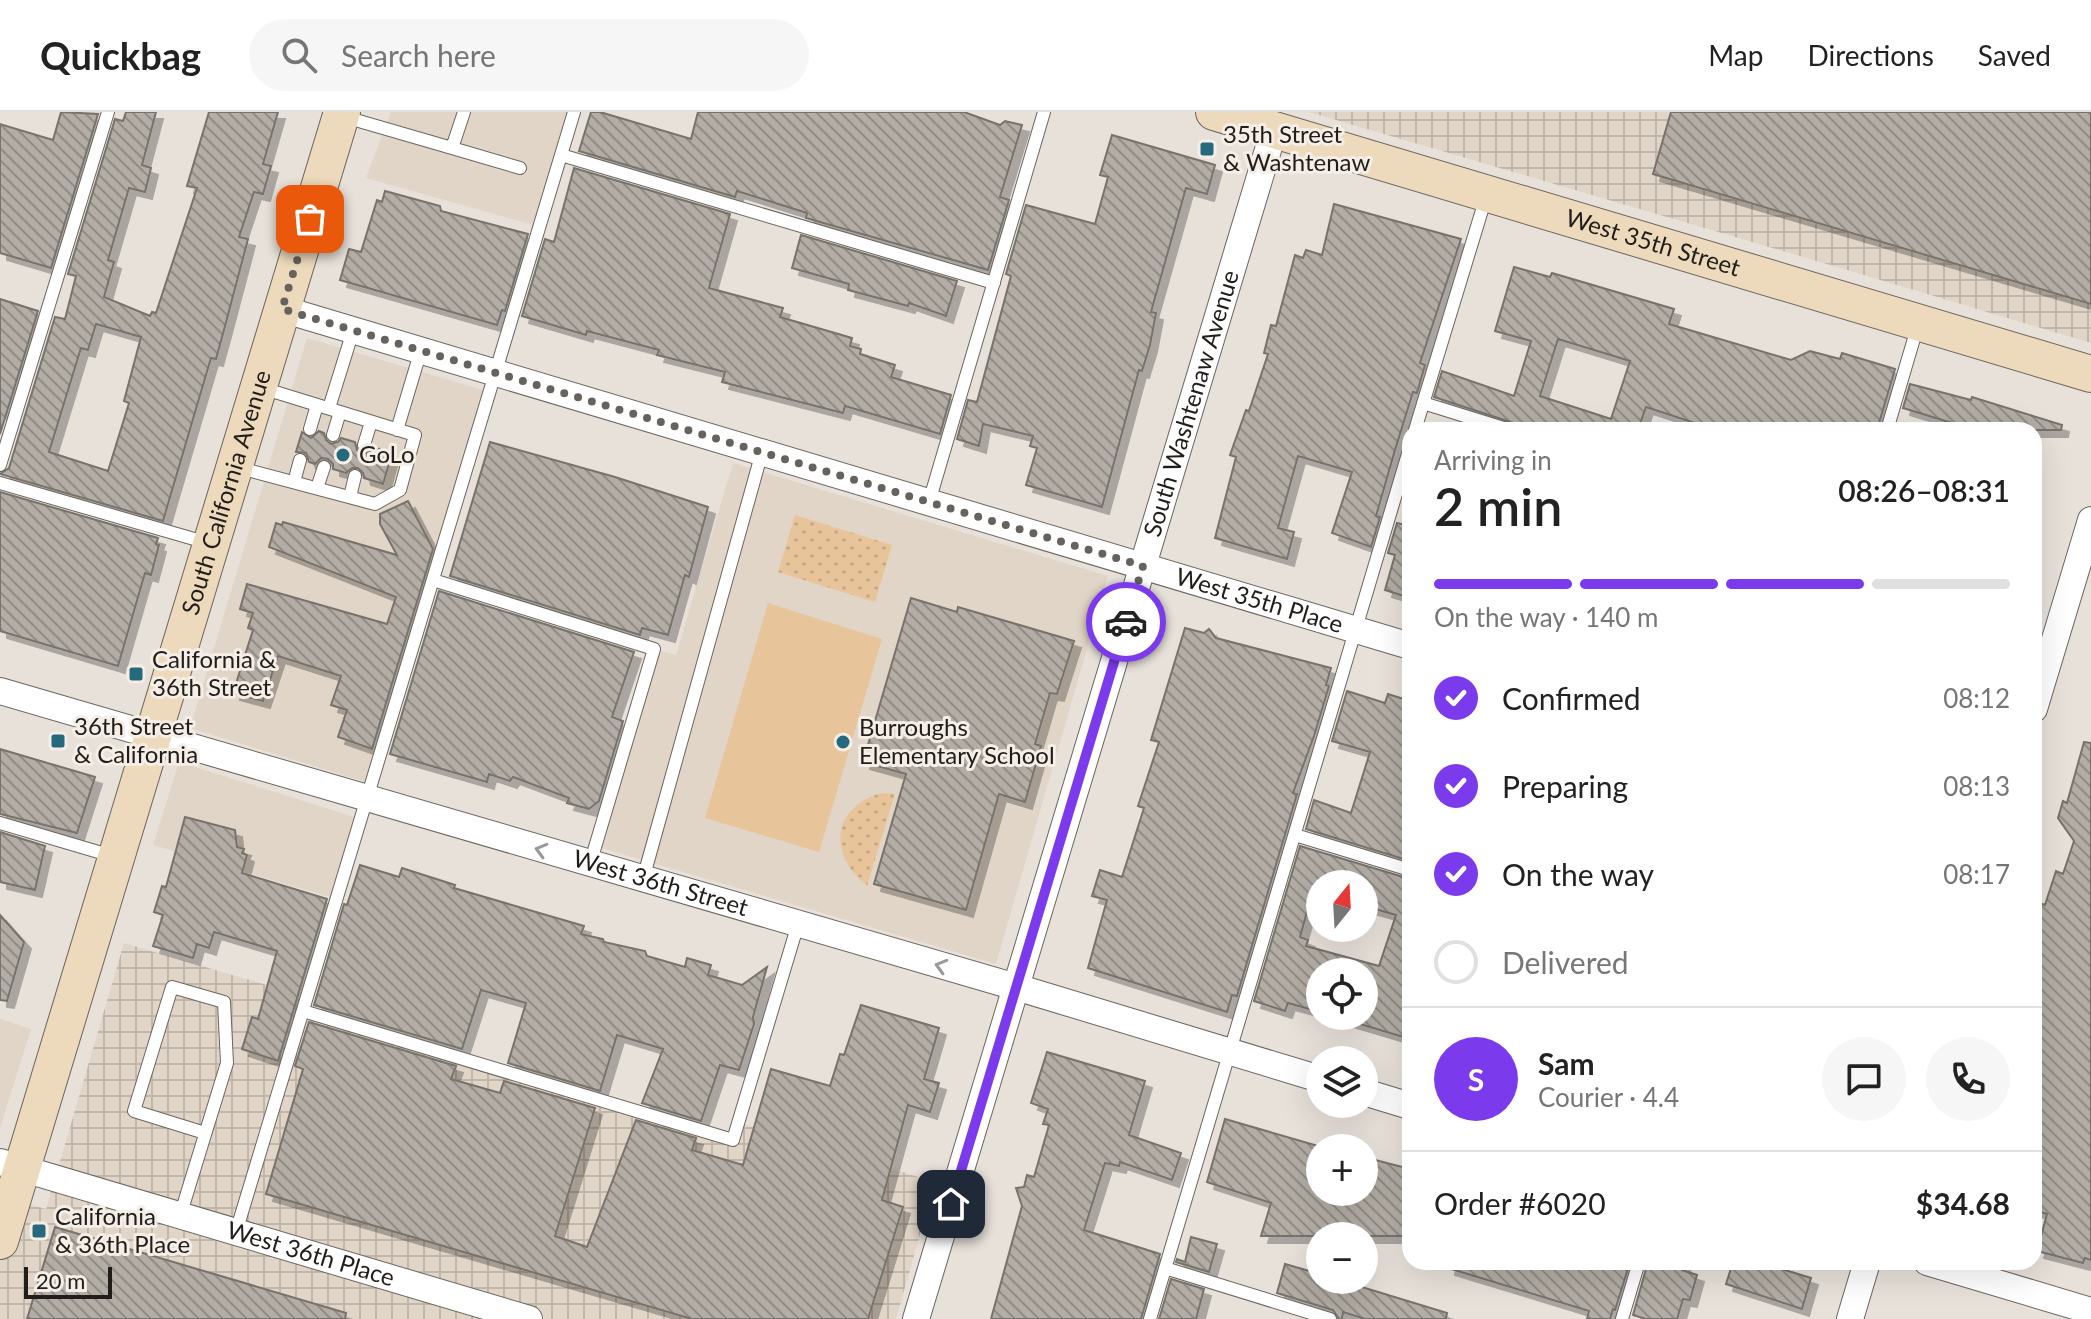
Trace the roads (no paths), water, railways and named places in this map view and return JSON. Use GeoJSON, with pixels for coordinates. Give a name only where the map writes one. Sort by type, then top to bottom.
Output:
{"type":"FeatureCollection","features":[{"type":"Feature","properties":{"kind":"main road","name":"West 35th Street"},"geometry":{"type":"LineString","coordinates":[[1214,112],[2091,374]]}},
{"type":"Feature","properties":{"kind":"main road","name":"South California Avenue"},"geometry":{"type":"LineString","coordinates":[[0,1241],[11,1165],[116,857],[342,114]]}},
{"type":"Feature","properties":{"kind":"street","name":"South Washtenaw Avenue"},"geometry":{"type":"LineString","coordinates":[[916,1319],[1274,130]]}},
{"type":"Feature","properties":{"kind":"street","name":"West 35th Place"},"geometry":{"type":"LineString","coordinates":[[282,309],[1402,643]]}},
{"type":"Feature","properties":{"kind":"street"},"geometry":{"type":"LineString","coordinates":[[2042,682],[2091,520]]}},
{"type":"Feature","properties":{"kind":"street","name":"West 36th Street"},"geometry":{"type":"LineString","coordinates":[[0,691],[1016,987],[1306,1075]]}},
{"type":"Feature","properties":{"kind":"street"},"geometry":{"type":"LineString","coordinates":[[1378,1096],[1402,1104]]}},
{"type":"Feature","properties":{"kind":"street","name":"West 36th Place"},"geometry":{"type":"LineString","coordinates":[[11,1165],[529,1319]]}},
{"type":"Feature","properties":{"kind":"street"},"geometry":{"type":"LineString","coordinates":[[1850,1319],[1865,1270]]}},
{"type":"Feature","properties":{"kind":"street"},"geometry":{"type":"LineString","coordinates":[[1954,1270],[2091,1311]]}},
{"type":"Feature","properties":{"kind":"lane"},"geometry":{"type":"LineString","coordinates":[[0,465],[108,112]]}},
{"type":"Feature","properties":{"kind":"lane"},"geometry":{"type":"LineString","coordinates":[[452,148],[464,112]]}},
{"type":"Feature","properties":{"kind":"lane"},"geometry":{"type":"LineString","coordinates":[[236,1232],[574,112]]}},
{"type":"Feature","properties":{"kind":"lane"},"geometry":{"type":"LineString","coordinates":[[929,502],[1044,112]]}},
{"type":"Feature","properties":{"kind":"lane"},"geometry":{"type":"LineString","coordinates":[[342,114],[520,168]]}},
{"type":"Feature","properties":{"kind":"lane"},"geometry":{"type":"LineString","coordinates":[[561,155],[994,283]]}},
{"type":"Feature","properties":{"kind":"lane"},"geometry":{"type":"LineString","coordinates":[[1417,422],[1487,194]]}},
{"type":"Feature","properties":{"kind":"lane"},"geometry":{"type":"LineString","coordinates":[[1889,422],[1919,322]]}},
{"type":"Feature","properties":{"kind":"lane"},"geometry":{"type":"LineString","coordinates":[[333,435],[329,409],[353,331]]}},
{"type":"Feature","properties":{"kind":"lane"},"geometry":{"type":"LineString","coordinates":[[397,430],[421,350]]}},
{"type":"Feature","properties":{"kind":"lane"},"geometry":{"type":"LineString","coordinates":[[235,466],[375,504],[400,490],[415,435],[259,387]]}},
{"type":"Feature","properties":{"kind":"lane"},"geometry":{"type":"LineString","coordinates":[[1423,403],[1484,422]]}},
{"type":"Feature","properties":{"kind":"lane"},"geometry":{"type":"LineString","coordinates":[[310,429],[329,409]]}},
{"type":"Feature","properties":{"kind":"lane"},"geometry":{"type":"LineString","coordinates":[[364,445],[371,422]]}},
{"type":"Feature","properties":{"kind":"lane"},"geometry":{"type":"LineString","coordinates":[[643,879],[762,452]]}},
{"type":"Feature","properties":{"kind":"lane"},"geometry":{"type":"LineString","coordinates":[[294,482],[300,460]]}},
{"type":"Feature","properties":{"kind":"lane"},"geometry":{"type":"LineString","coordinates":[[317,488],[324,467]]}},
{"type":"Feature","properties":{"kind":"lane"},"geometry":{"type":"LineString","coordinates":[[1150,1319],[1402,474]]}},
{"type":"Feature","properties":{"kind":"lane"},"geometry":{"type":"LineString","coordinates":[[350,497],[355,476]]}},
{"type":"Feature","properties":{"kind":"lane"},"geometry":{"type":"LineString","coordinates":[[0,483],[211,544]]}},
{"type":"Feature","properties":{"kind":"lane"},"geometry":{"type":"LineString","coordinates":[[433,580],[654,649],[590,864]]}},
{"type":"Feature","properties":{"kind":"lane"},"geometry":{"type":"LineString","coordinates":[[0,823],[116,857]]}},
{"type":"Feature","properties":{"kind":"lane"},"geometry":{"type":"LineString","coordinates":[[1295,835],[1402,868]]}},
{"type":"Feature","properties":{"kind":"lane"},"geometry":{"type":"LineString","coordinates":[[303,1011],[733,1140],[798,924]]}},
{"type":"Feature","properties":{"kind":"lane"},"geometry":{"type":"LineString","coordinates":[[180,1216],[227,1063],[224,1002],[172,987],[134,1111],[205,1133]]}},
{"type":"Feature","properties":{"kind":"lane"},"geometry":{"type":"LineString","coordinates":[[1165,1268],[1330,1319]]}},
{"type":"Feature","properties":{"kind":"lane"},"geometry":{"type":"LineString","coordinates":[[1622,1319],[1637,1270]]}},
{"type":"Feature","properties":{"kind":"place","name":"35th Street & Washtenaw"},"geometry":{"type":"Point","coordinates":[1207,149]}},
{"type":"Feature","properties":{"kind":"place","name":"GoLo"},"geometry":{"type":"Point","coordinates":[343,455]}},
{"type":"Feature","properties":{"kind":"place","name":"California & 36th Street"},"geometry":{"type":"Point","coordinates":[136,674]}},
{"type":"Feature","properties":{"kind":"place","name":"36th Street & California"},"geometry":{"type":"Point","coordinates":[58,741]}},
{"type":"Feature","properties":{"kind":"place","name":"Burroughs Elementary School"},"geometry":{"type":"Point","coordinates":[843,742]}},
{"type":"Feature","properties":{"kind":"place","name":"California & 36th Place"},"geometry":{"type":"Point","coordinates":[39,1231]}}]}
